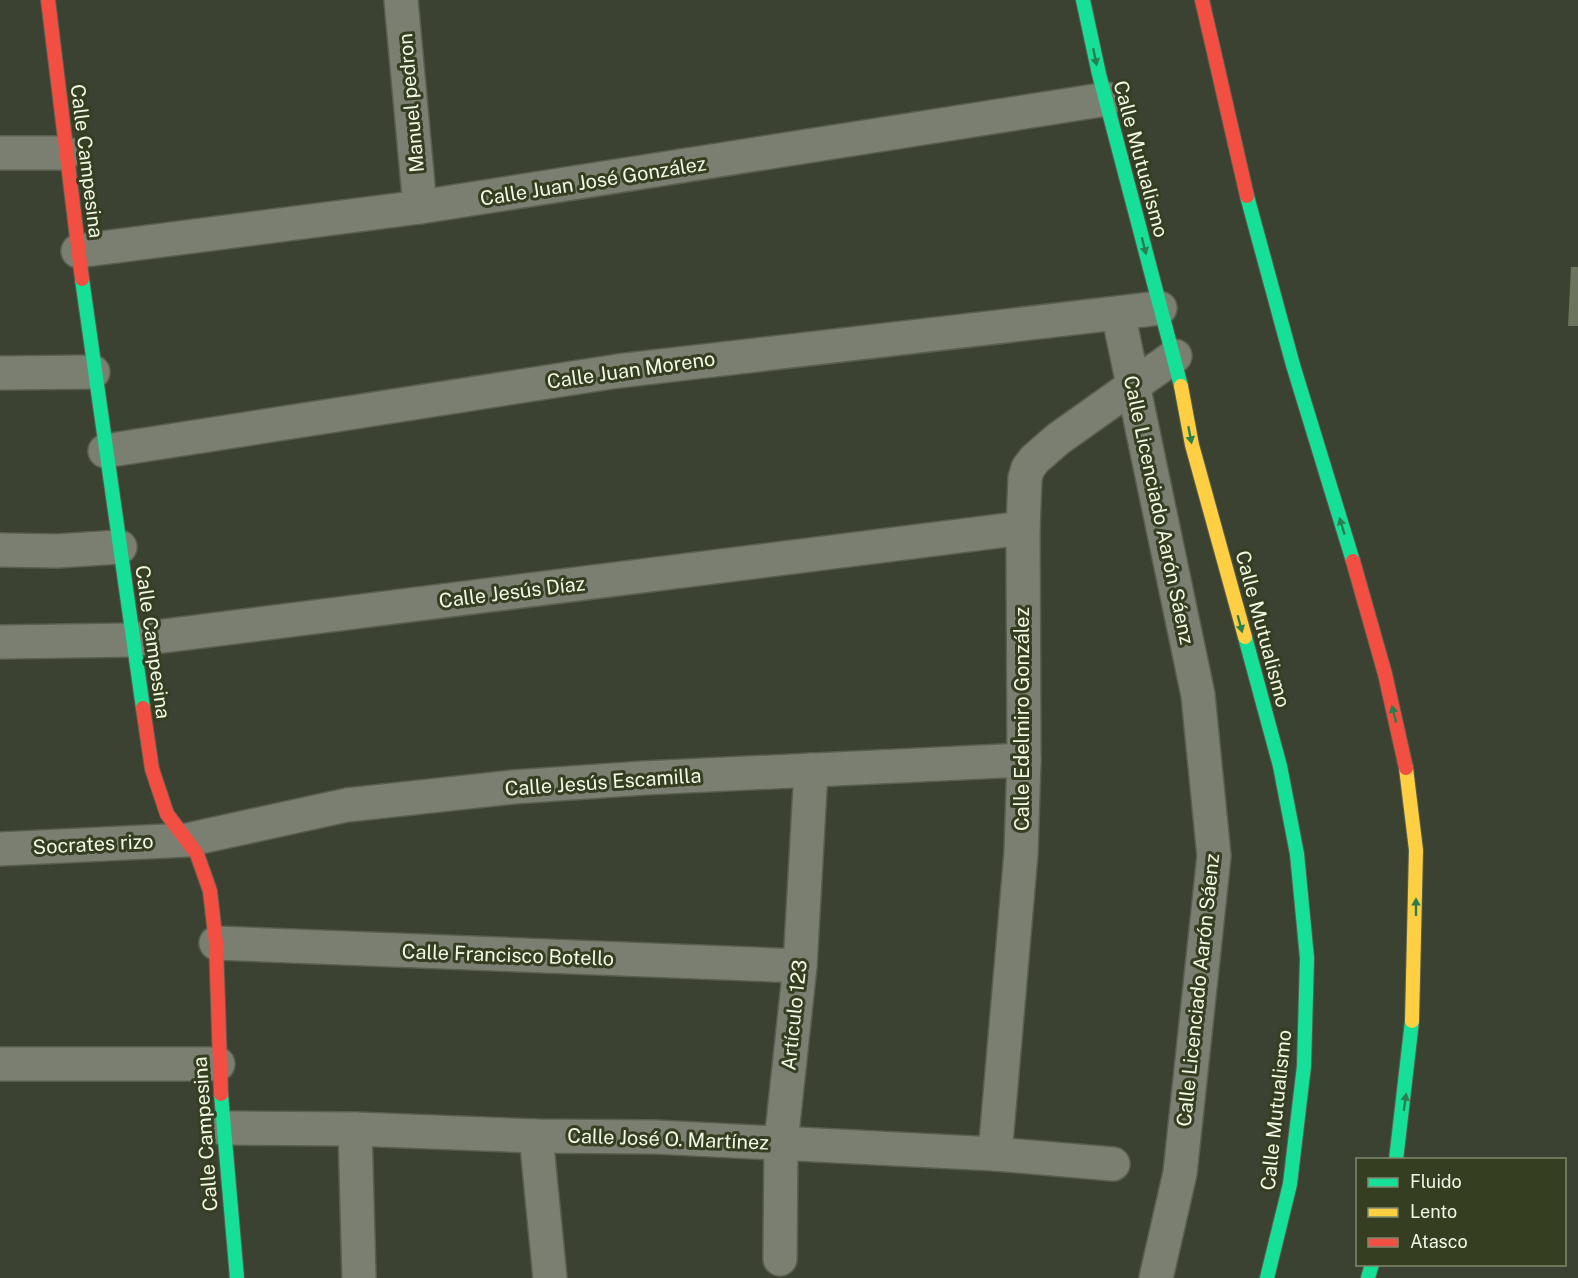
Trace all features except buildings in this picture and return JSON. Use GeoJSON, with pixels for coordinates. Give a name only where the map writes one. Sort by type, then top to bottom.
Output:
{"type":"FeatureCollection","features":[{"type":"Feature","properties":{"kind":"main road","name":"Calle Campesina"},"geometry":{"type":"LineString","coordinates":[[48,0],[93,372],[152,769],[167,814],[197,855],[210,891],[216,943],[218,1064],[222,1128],[237,1278]]}},
{"type":"Feature","properties":{"kind":"main road","name":"Calle Mutualismo"},"geometry":{"type":"LineString","coordinates":[[1083,0],[1160,308],[1175,356],[1192,445],[1280,766],[1298,866],[1307,958],[1304,1066],[1290,1184],[1267,1278]]}},
{"type":"Feature","properties":{"kind":"main road"},"geometry":{"type":"LineString","coordinates":[[1202,0],[1221,96],[1260,243],[1307,414],[1367,607],[1401,744],[1416,834],[1416,957],[1407,1087],[1396,1158]]}},
{"type":"Feature","properties":{"kind":"street","name":"Manuel pedron"},"geometry":{"type":"LineString","coordinates":[[401,0],[420,207]]}},
{"type":"Feature","properties":{"kind":"street","name":"Calle Juan José González"},"geometry":{"type":"LineString","coordinates":[[78,251],[420,207],[1107,99]]}},
{"type":"Feature","properties":{"kind":"street"},"geometry":{"type":"LineString","coordinates":[[0,153],[65,153]]}},
{"type":"Feature","properties":{"kind":"street","name":"Calle Juan Moreno"},"geometry":{"type":"LineString","coordinates":[[105,451],[618,371],[1160,308]]}},
{"type":"Feature","properties":{"kind":"street","name":"Calle Licenciado Aarón Sáenz"},"geometry":{"type":"LineString","coordinates":[[1118,313],[1198,695],[1214,856],[1180,1173],[1156,1278]]}},
{"type":"Feature","properties":{"kind":"street","name":"Calle Edelmiro González"},"geometry":{"type":"LineString","coordinates":[[995,1154],[1021,853],[1024,760],[1023,528],[1028,468],[1058,440],[1175,356]]}},
{"type":"Feature","properties":{"kind":"street"},"geometry":{"type":"LineString","coordinates":[[0,373],[93,372]]}},
{"type":"Feature","properties":{"kind":"street","name":"Calle Jesús Díaz"},"geometry":{"type":"LineString","coordinates":[[0,642],[132,640],[1023,528]]}},
{"type":"Feature","properties":{"kind":"street"},"geometry":{"type":"LineString","coordinates":[[0,550],[57,551],[120,547]]}},
{"type":"Feature","properties":{"kind":"street","name":"Calle Jesús Escamilla"},"geometry":{"type":"LineString","coordinates":[[187,840],[347,804],[513,787],[1024,760]]}},
{"type":"Feature","properties":{"kind":"street","name":"Artículo 123"},"geometry":{"type":"LineString","coordinates":[[780,1259],[781,1142],[800,966],[811,771]]}},
{"type":"Feature","properties":{"kind":"street","name":"Socrates rizo"},"geometry":{"type":"LineString","coordinates":[[0,849],[187,840]]}},
{"type":"Feature","properties":{"kind":"street","name":"Calle Francisco Botello"},"geometry":{"type":"LineString","coordinates":[[216,943],[800,966]]}},
{"type":"Feature","properties":{"kind":"street"},"geometry":{"type":"LineString","coordinates":[[0,1064],[218,1064]]}},
{"type":"Feature","properties":{"kind":"street","name":"Calle José O. Martínez"},"geometry":{"type":"LineString","coordinates":[[222,1128],[355,1129],[781,1142],[995,1154],[1113,1164]]}},
{"type":"Feature","properties":{"kind":"street"},"geometry":{"type":"LineString","coordinates":[[355,1129],[358,1278]]}},
{"type":"Feature","properties":{"kind":"street"},"geometry":{"type":"LineString","coordinates":[[536,1136],[550,1278]]}},
{"type":"Feature","properties":{"kind":"traffic: fast"},"geometry":{"type":"LineString","coordinates":[[1083,0],[1099,74],[1181,386]]}},
{"type":"Feature","properties":{"kind":"traffic: fast"},"geometry":{"type":"LineString","coordinates":[[1247,196],[1293,365],[1353,561]]}},
{"type":"Feature","properties":{"kind":"traffic: fast"},"geometry":{"type":"LineString","coordinates":[[82,279],[143,708]]}},
{"type":"Feature","properties":{"kind":"traffic: fast"},"geometry":{"type":"LineString","coordinates":[[1245,637],[1280,766],[1297,854],[1307,958],[1304,1066],[1290,1184],[1267,1278]]}},
{"type":"Feature","properties":{"kind":"traffic: fast"},"geometry":{"type":"LineString","coordinates":[[1396,1158],[1412,1021]]}},
{"type":"Feature","properties":{"kind":"traffic: fast"},"geometry":{"type":"LineString","coordinates":[[221,1094],[237,1278]]}},
{"type":"Feature","properties":{"kind":"traffic: fast"},"geometry":{"type":"LineString","coordinates":[[1368,1278],[1371,1266]]}},
{"type":"Feature","properties":{"kind":"traffic: slow"},"geometry":{"type":"LineString","coordinates":[[1181,386],[1192,445],[1245,637]]}},
{"type":"Feature","properties":{"kind":"traffic: slow"},"geometry":{"type":"LineString","coordinates":[[1406,768],[1416,850],[1412,1021]]}},
{"type":"Feature","properties":{"kind":"traffic: jam"},"geometry":{"type":"LineString","coordinates":[[48,0],[82,279]]}},
{"type":"Feature","properties":{"kind":"traffic: jam"},"geometry":{"type":"LineString","coordinates":[[1202,0],[1247,196]]}},
{"type":"Feature","properties":{"kind":"traffic: jam"},"geometry":{"type":"LineString","coordinates":[[1353,561],[1385,674],[1406,768]]}},
{"type":"Feature","properties":{"kind":"traffic: jam"},"geometry":{"type":"LineString","coordinates":[[143,708],[152,769],[167,814],[197,854],[210,891],[216,943],[221,1094]]}}]}
